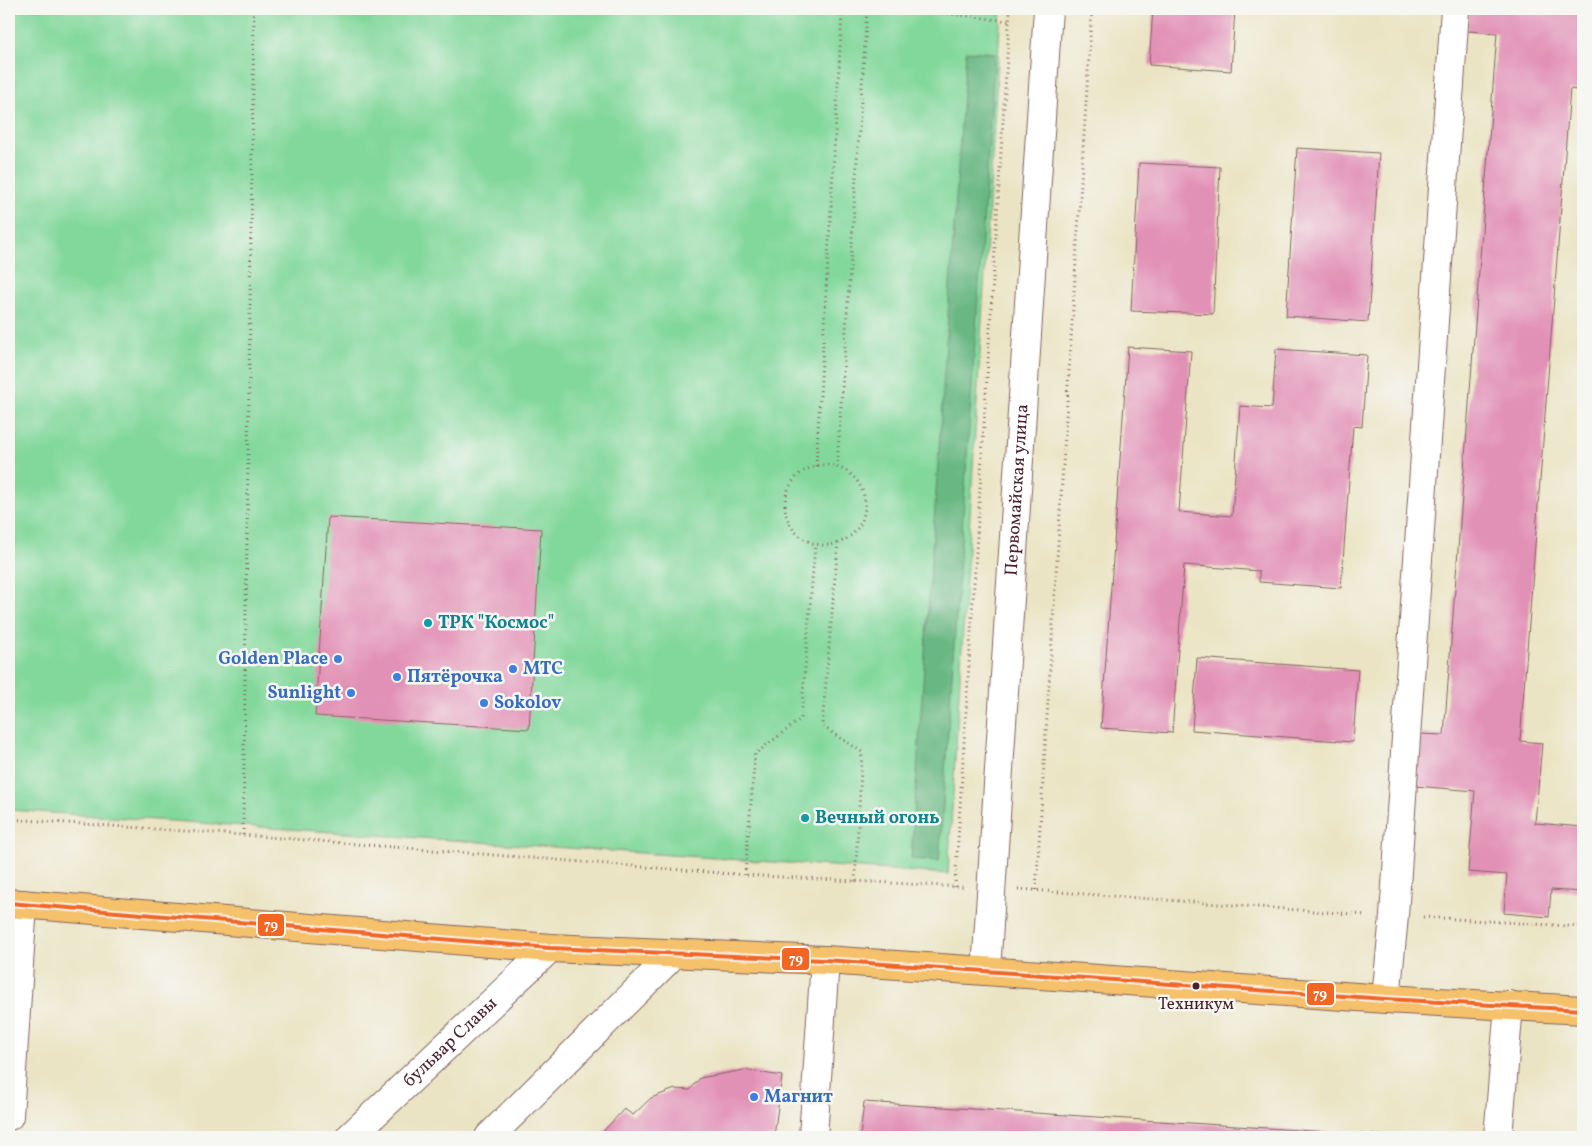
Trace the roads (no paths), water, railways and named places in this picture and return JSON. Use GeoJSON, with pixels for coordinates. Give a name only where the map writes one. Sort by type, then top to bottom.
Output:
{"type":"FeatureCollection","features":[{"type":"Feature","properties":{"kind":"main road"},"geometry":{"type":"LineString","coordinates":[[16,904],[550,948],[824,960],[1386,999],[1583,1010]]}},
{"type":"Feature","properties":{"kind":"street","name":"Первомайская улица"},"geometry":{"type":"LineString","coordinates":[[986,971],[1048,9]]}},
{"type":"Feature","properties":{"kind":"street"},"geometry":{"type":"LineString","coordinates":[[1386,999],[1394,916],[1455,9]]}},
{"type":"Feature","properties":{"kind":"street"},"geometry":{"type":"LineString","coordinates":[[9,1116],[16,904]]}},
{"type":"Feature","properties":{"kind":"street","name":"бульвар Славы"},"geometry":{"type":"LineString","coordinates":[[350,1137],[550,948]]}},
{"type":"Feature","properties":{"kind":"street"},"geometry":{"type":"LineString","coordinates":[[489,1137],[674,954]]}},
{"type":"Feature","properties":{"kind":"street"},"geometry":{"type":"LineString","coordinates":[[813,1137],[824,960]]}},
{"type":"Feature","properties":{"kind":"street"},"geometry":{"type":"LineString","coordinates":[[1498,1137],[1509,1005]]}},
{"type":"Feature","properties":{"kind":"place","name":"ТРК \"Космос\""},"geometry":{"type":"Point","coordinates":[428,623]}},
{"type":"Feature","properties":{"kind":"place","name":"Golden Place"},"geometry":{"type":"Point","coordinates":[338,659]}},
{"type":"Feature","properties":{"kind":"place","name":"МТС"},"geometry":{"type":"Point","coordinates":[513,669]}},
{"type":"Feature","properties":{"kind":"place","name":"Пятёрочка"},"geometry":{"type":"Point","coordinates":[397,677]}},
{"type":"Feature","properties":{"kind":"place","name":"Sunlight"},"geometry":{"type":"Point","coordinates":[351,693]}},
{"type":"Feature","properties":{"kind":"place","name":"Sokolov"},"geometry":{"type":"Point","coordinates":[484,703]}},
{"type":"Feature","properties":{"kind":"place","name":"Вечный огонь"},"geometry":{"type":"Point","coordinates":[805,818]}},
{"type":"Feature","properties":{"kind":"place","name":"Техникум"},"geometry":{"type":"Point","coordinates":[1196,986]}},
{"type":"Feature","properties":{"kind":"place","name":"Магнит"},"geometry":{"type":"Point","coordinates":[754,1097]}}]}
